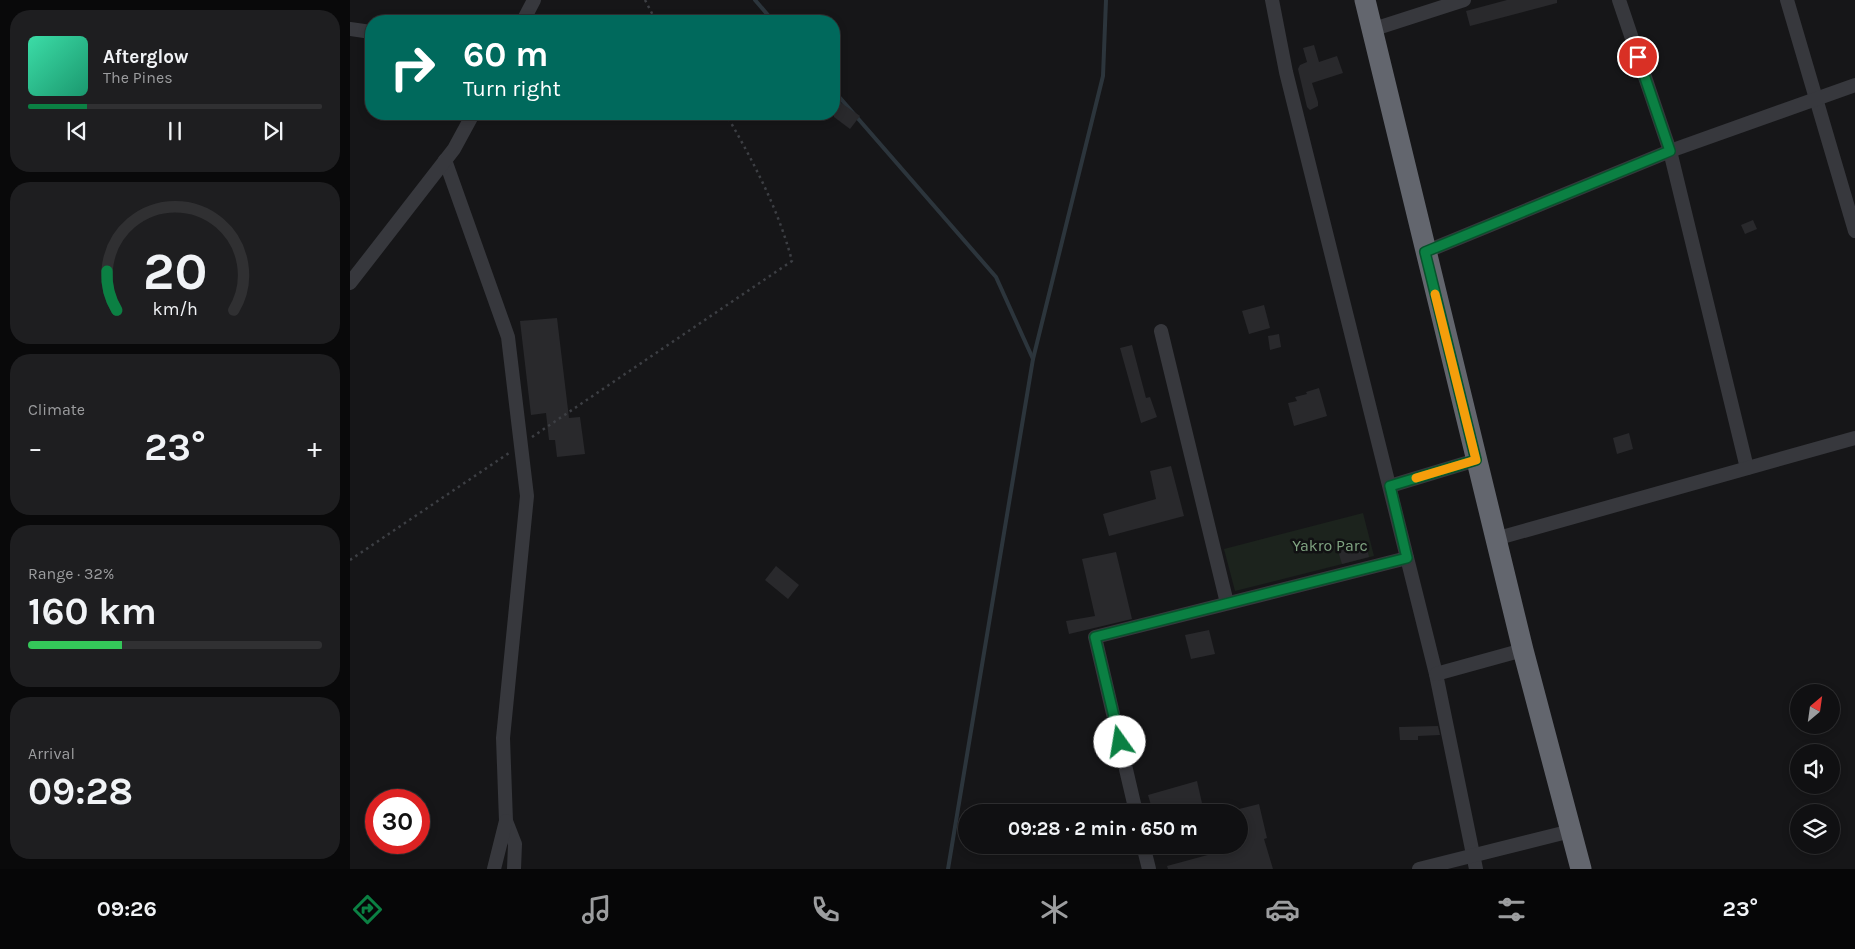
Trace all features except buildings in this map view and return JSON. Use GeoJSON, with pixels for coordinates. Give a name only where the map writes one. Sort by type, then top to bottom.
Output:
{"type":"FeatureCollection","features":[{"type":"Feature","properties":{"kind":"highway"},"geometry":{"type":"LineString","coordinates":[[1365,0],[1495,539],[1581,869]]}},
{"type":"Feature","properties":{"kind":"street"},"geometry":{"type":"LineString","coordinates":[[525,15],[534,0]]}},
{"type":"Feature","properties":{"kind":"street"},"geometry":{"type":"LineString","coordinates":[[1272,0],[1286,72],[1436,674],[1474,863]]}},
{"type":"Feature","properties":{"kind":"street"},"geometry":{"type":"LineString","coordinates":[[1371,30],[1464,0]]}},
{"type":"Feature","properties":{"kind":"street"},"geometry":{"type":"LineString","coordinates":[[1619,0],[1670,151],[1747,468]]}},
{"type":"Feature","properties":{"kind":"street"},"geometry":{"type":"LineString","coordinates":[[1787,0],[1855,231]]}},
{"type":"Feature","properties":{"kind":"street"},"geometry":{"type":"LineString","coordinates":[[350,29],[365,31]]}},
{"type":"Feature","properties":{"kind":"street"},"geometry":{"type":"LineString","coordinates":[[1425,252],[1670,151],[1855,85]]}},
{"type":"Feature","properties":{"kind":"street"},"geometry":{"type":"LineString","coordinates":[[350,283],[446,160],[469,120]]}},
{"type":"Feature","properties":{"kind":"street"},"geometry":{"type":"LineString","coordinates":[[446,160],[508,337],[526,496],[503,738],[506,821],[494,869]]}},
{"type":"Feature","properties":{"kind":"street"},"geometry":{"type":"LineString","coordinates":[[1160,330],[1227,603]]}},
{"type":"Feature","properties":{"kind":"street"},"geometry":{"type":"LineString","coordinates":[[1495,539],[1855,438]]}},
{"type":"Feature","properties":{"kind":"street"},"geometry":{"type":"LineString","coordinates":[[1390,486],[1476,460]]}},
{"type":"Feature","properties":{"kind":"street"},"geometry":{"type":"LineString","coordinates":[[1134,804],[1095,637],[1407,558]]}},
{"type":"Feature","properties":{"kind":"street"},"geometry":{"type":"LineString","coordinates":[[1436,674],[1523,650]]}},
{"type":"Feature","properties":{"kind":"street"},"geometry":{"type":"LineString","coordinates":[[506,821],[515,844],[514,869]]}},
{"type":"Feature","properties":{"kind":"street"},"geometry":{"type":"LineString","coordinates":[[1419,869],[1474,863],[1571,831]]}},
{"type":"Feature","properties":{"kind":"street"},"geometry":{"type":"LineString","coordinates":[[1145,854],[1149,869]]}},
{"type":"Feature","properties":{"kind":"path"},"geometry":{"type":"LineString","coordinates":[[645,0],[653,15]]}},
{"type":"Feature","properties":{"kind":"path"},"geometry":{"type":"LineString","coordinates":[[530,438],[792,261],[784,233],[766,188],[729,120]]}},
{"type":"Feature","properties":{"kind":"path"},"geometry":{"type":"LineString","coordinates":[[350,560],[514,450]]}},
{"type":"Feature","properties":{"kind":"green space","name":"Yakro Parc"},"geometry":{"type":"Polygon","coordinates":[[[1363,513],[1374,556],[1235,591],[1224,549],[1363,513]]]}},
{"type":"Feature","properties":{"kind":"waterway"},"geometry":{"type":"LineString","coordinates":[[755,0],[768,15]]}},
{"type":"Feature","properties":{"kind":"waterway"},"geometry":{"type":"LineString","coordinates":[[948,869],[1033,359],[1103,76],[1106,0]]}},
{"type":"Feature","properties":{"kind":"waterway"},"geometry":{"type":"LineString","coordinates":[[840,98],[996,277],[1033,359]]}},
{"type":"Feature","properties":{"kind":"slow traffic"},"geometry":{"type":"LineString","coordinates":[[1416,478],[1476,460],[1435,294]]}},
{"type":"Feature","properties":{"kind":"route"},"geometry":{"type":"LineString","coordinates":[[1120,742],[1095,637],[1407,558],[1390,486],[1476,460],[1425,252],[1670,151],[1638,57]]}}]}
